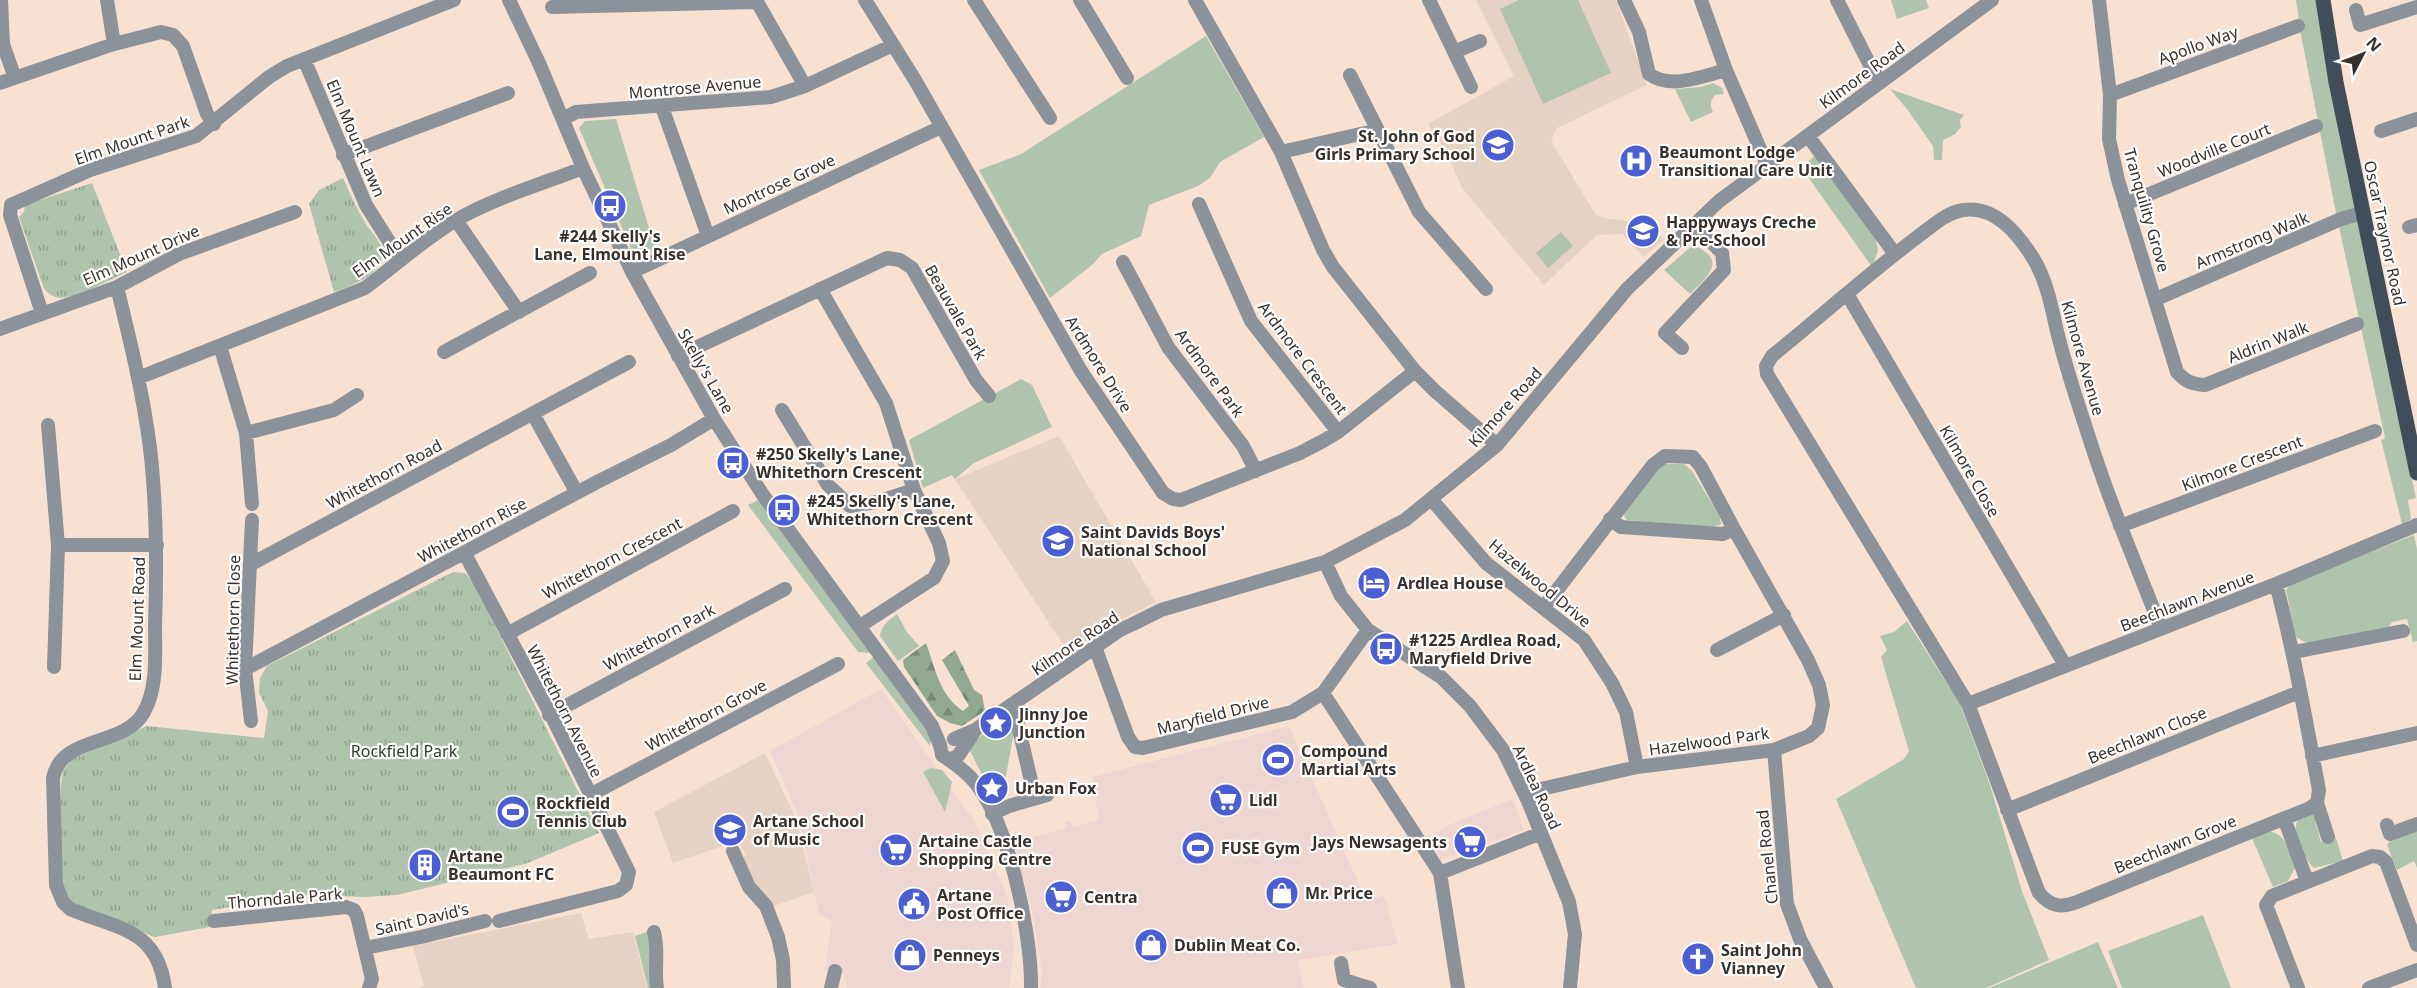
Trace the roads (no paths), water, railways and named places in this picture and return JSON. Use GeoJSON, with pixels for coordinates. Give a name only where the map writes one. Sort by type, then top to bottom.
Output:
{"type":"FeatureCollection","features":[{"type":"Feature","properties":{"kind":"main road","name":"Oscar Traynor Road"},"geometry":{"type":"LineString","coordinates":[[2323,0],[2336,82],[2362,213],[2417,473]]}},
{"type":"Feature","properties":{"kind":"street"},"geometry":{"type":"LineString","coordinates":[[1,0],[3,44],[15,78]]}},
{"type":"Feature","properties":{"kind":"street"},"geometry":{"type":"LineString","coordinates":[[107,0],[114,44]]}},
{"type":"Feature","properties":{"kind":"street","name":"Elm Mount Park"},"geometry":{"type":"LineString","coordinates":[[42,313],[10,215],[11,205],[90,170],[196,136],[214,124],[269,77],[287,66],[454,0]]}},
{"type":"Feature","properties":{"kind":"street","name":"Skelly's Lane"},"geometry":{"type":"LineString","coordinates":[[509,0],[632,272],[714,419],[763,495],[932,726],[953,747]]}},
{"type":"Feature","properties":{"kind":"street","name":"Ardmore Drive"},"geometry":{"type":"LineString","coordinates":[[865,0],[1081,371],[1163,493],[1173,499],[1181,500],[1300,453],[1338,432],[1415,371]]}},
{"type":"Feature","properties":{"kind":"street"},"geometry":{"type":"LineString","coordinates":[[974,0],[1050,118]]}},
{"type":"Feature","properties":{"kind":"street"},"geometry":{"type":"LineString","coordinates":[[1080,0],[1127,78]]}},
{"type":"Feature","properties":{"kind":"street"},"geometry":{"type":"LineString","coordinates":[[1195,0],[1281,152],[1323,250],[1348,287],[1415,371],[1497,445]]}},
{"type":"Feature","properties":{"kind":"street"},"geometry":{"type":"LineString","coordinates":[[1429,0],[1471,87]]}},
{"type":"Feature","properties":{"kind":"street"},"geometry":{"type":"LineString","coordinates":[[1624,0],[1639,32],[1649,74],[1656,80],[1677,82],[1726,70]]}},
{"type":"Feature","properties":{"kind":"street"},"geometry":{"type":"LineString","coordinates":[[1701,0],[1726,70],[1767,165]]}},
{"type":"Feature","properties":{"kind":"street"},"geometry":{"type":"LineString","coordinates":[[1837,0],[1881,82]]}},
{"type":"Feature","properties":{"kind":"street","name":"Kilmore Road"},"geometry":{"type":"LineString","coordinates":[[953,747],[1120,630],[1161,610],[1325,562],[1405,520],[1497,445],[1626,289],[1694,224],[1767,165],[1992,0]]}},
{"type":"Feature","properties":{"kind":"street","name":"Tranquility Grove"},"geometry":{"type":"LineString","coordinates":[[2099,0],[2110,95],[2109,139],[2125,204],[2177,372],[2184,380],[2192,384]]}},
{"type":"Feature","properties":{"kind":"street"},"geometry":{"type":"LineString","coordinates":[[552,7],[756,1],[805,86]]}},
{"type":"Feature","properties":{"kind":"street"},"geometry":{"type":"LineString","coordinates":[[2356,10],[2360,25],[2417,7]]}},
{"type":"Feature","properties":{"kind":"street","name":"Apollo Way"},"geometry":{"type":"LineString","coordinates":[[2110,95],[2298,26]]}},
{"type":"Feature","properties":{"kind":"street"},"geometry":{"type":"LineString","coordinates":[[0,83],[114,44],[161,32],[173,35],[183,46],[207,114],[214,124]]}},
{"type":"Feature","properties":{"kind":"street"},"geometry":{"type":"LineString","coordinates":[[1454,52],[1480,41]]}},
{"type":"Feature","properties":{"kind":"street","name":"Montrose Avenue"},"geometry":{"type":"LineString","coordinates":[[563,118],[576,112],[771,97],[805,86],[893,45]]}},
{"type":"Feature","properties":{"kind":"street","name":"Elm Mount Lawn"},"geometry":{"type":"LineString","coordinates":[[304,59],[366,205],[400,259]]}},
{"type":"Feature","properties":{"kind":"street"},"geometry":{"type":"LineString","coordinates":[[1350,75],[1419,212],[1486,289]]}},
{"type":"Feature","properties":{"kind":"street"},"geometry":{"type":"LineString","coordinates":[[343,155],[508,93]]}},
{"type":"Feature","properties":{"kind":"street"},"geometry":{"type":"LineString","coordinates":[[662,107],[708,236]]}},
{"type":"Feature","properties":{"kind":"street"},"geometry":{"type":"LineString","coordinates":[[2381,131],[2417,119]]}},
{"type":"Feature","properties":{"kind":"street","name":"Woodville Court"},"geometry":{"type":"LineString","coordinates":[[2125,204],[2316,126]]}},
{"type":"Feature","properties":{"kind":"street","name":"Montrose Grove"},"geometry":{"type":"LineString","coordinates":[[632,272],[940,128]]}},
{"type":"Feature","properties":{"kind":"street"},"geometry":{"type":"LineString","coordinates":[[1281,152],[1378,130]]}},
{"type":"Feature","properties":{"kind":"street"},"geometry":{"type":"LineString","coordinates":[[1808,136],[1895,254]]}},
{"type":"Feature","properties":{"kind":"street","name":"Elm Mount Rise"},"geometry":{"type":"LineString","coordinates":[[138,378],[365,288],[390,270],[400,259],[456,220],[475,210],[583,168]]}},
{"type":"Feature","properties":{"kind":"street","name":"Ardmore Crescent"},"geometry":{"type":"LineString","coordinates":[[1199,204],[1251,321],[1338,432]]}},
{"type":"Feature","properties":{"kind":"street","name":"Kilmore Avenue"},"geometry":{"type":"LineString","coordinates":[[2045,900],[2039,893],[1968,704],[1767,374],[1766,366],[1772,356],[1895,254],[1947,215],[1962,210],[1978,210],[1997,216],[2014,232],[2035,260],[2050,299],[2056,328],[2086,429],[2120,526],[2162,628]]}},
{"type":"Feature","properties":{"kind":"street","name":"Elm Mount Drive"},"geometry":{"type":"LineString","coordinates":[[0,329],[117,287],[179,254],[295,212]]}},
{"type":"Feature","properties":{"kind":"street","name":"Armstrong Walk"},"geometry":{"type":"LineString","coordinates":[[2156,299],[2341,219],[2362,213]]}},
{"type":"Feature","properties":{"kind":"street"},"geometry":{"type":"LineString","coordinates":[[456,220],[519,312]]}},
{"type":"Feature","properties":{"kind":"street"},"geometry":{"type":"LineString","coordinates":[[1682,348],[1665,333],[1724,270],[1722,253],[1694,224]]}},
{"type":"Feature","properties":{"kind":"street","name":"Beauvale Park"},"geometry":{"type":"LineString","coordinates":[[678,356],[887,258],[900,260],[912,268],[976,380],[989,396]]}},
{"type":"Feature","properties":{"kind":"street","name":"Ardmore Park"},"geometry":{"type":"LineString","coordinates":[[1124,262],[1168,347],[1243,446],[1256,471]]}},
{"type":"Feature","properties":{"kind":"street"},"geometry":{"type":"LineString","coordinates":[[444,352],[590,273]]}},
{"type":"Feature","properties":{"kind":"street","name":"Elm Mount Road"},"geometry":{"type":"LineString","coordinates":[[117,287],[138,378],[150,448],[157,545],[151,692],[144,711],[133,726],[68,754],[59,762],[53,778],[56,885],[63,902],[70,909],[130,931],[146,943],[158,958],[165,988]]}},
{"type":"Feature","properties":{"kind":"street"},"geometry":{"type":"LineString","coordinates":[[820,289],[886,403],[914,490],[939,543],[943,561],[934,578],[860,626]]}},
{"type":"Feature","properties":{"kind":"street","name":"Kilmore Close"},"geometry":{"type":"LineString","coordinates":[[1847,294],[2065,665]]}},
{"type":"Feature","properties":{"kind":"street","name":"Aldrin Walk"},"geometry":{"type":"LineString","coordinates":[[2192,384],[2205,385],[2357,324]]}},
{"type":"Feature","properties":{"kind":"street"},"geometry":{"type":"LineString","coordinates":[[219,346],[246,433],[252,504]]}},
{"type":"Feature","properties":{"kind":"street","name":"Whitethorn Road"},"geometry":{"type":"LineString","coordinates":[[251,564],[629,362]]}},
{"type":"Feature","properties":{"kind":"street"},"geometry":{"type":"LineString","coordinates":[[246,433],[334,410],[357,395]]}},
{"type":"Feature","properties":{"kind":"street"},"geometry":{"type":"LineString","coordinates":[[782,410],[828,485],[850,506],[877,502],[914,490]]}},
{"type":"Feature","properties":{"kind":"street"},"geometry":{"type":"LineString","coordinates":[[533,414],[577,493]]}},
{"type":"Feature","properties":{"kind":"street","name":"Whitethorn Rise"},"geometry":{"type":"LineString","coordinates":[[245,669],[671,445],[714,419]]}},
{"type":"Feature","properties":{"kind":"street"},"geometry":{"type":"LineString","coordinates":[[48,425],[58,545],[54,667]]}},
{"type":"Feature","properties":{"kind":"street","name":"Kilmore Crescent"},"geometry":{"type":"LineString","coordinates":[[2120,526],[2374,430]]}},
{"type":"Feature","properties":{"kind":"street","name":"Hazelwood Park"},"geometry":{"type":"LineString","coordinates":[[1524,793],[1637,767],[1774,750],[1809,736],[1818,728],[1823,705],[1819,685],[1784,615],[1701,467],[1693,457],[1665,456],[1653,465],[1544,607]]}},
{"type":"Feature","properties":{"kind":"street","name":"Hazelwood Drive"},"geometry":{"type":"LineString","coordinates":[[1432,500],[1486,563],[1584,640],[1612,683],[1626,712],[1637,767]]}},
{"type":"Feature","properties":{"kind":"street","name":"Whitethorn Crescent"},"geometry":{"type":"LineString","coordinates":[[507,634],[733,511]]}},
{"type":"Feature","properties":{"kind":"street"},"geometry":{"type":"LineString","coordinates":[[1610,519],[1621,527],[1723,534],[1734,529]]}},
{"type":"Feature","properties":{"kind":"street","name":"Whitethorn Close"},"geometry":{"type":"LineString","coordinates":[[251,721],[245,669],[252,520]]}},
{"type":"Feature","properties":{"kind":"street","name":"Beechlawn Avenue"},"geometry":{"type":"LineString","coordinates":[[1968,704],[2276,584],[2417,525]]}},
{"type":"Feature","properties":{"kind":"street"},"geometry":{"type":"LineString","coordinates":[[58,545],[157,545]]}},
{"type":"Feature","properties":{"kind":"street","name":"Whitethorn Avenue"},"geometry":{"type":"LineString","coordinates":[[465,554],[627,864],[629,872],[626,885]]}},
{"type":"Feature","properties":{"kind":"street","name":"Ardlea Road"},"geometry":{"type":"LineString","coordinates":[[1325,562],[1341,596],[1368,630],[1441,677],[1470,706],[1503,750],[1524,793],[1569,902],[1575,934],[1570,988]]}},
{"type":"Feature","properties":{"kind":"street"},"geometry":{"type":"LineString","coordinates":[[2276,584],[2294,652],[2299,692],[2319,790],[2317,803],[2328,837]]}},
{"type":"Feature","properties":{"kind":"street","name":"Whitethorn Park"},"geometry":{"type":"LineString","coordinates":[[549,715],[785,589]]}},
{"type":"Feature","properties":{"kind":"street"},"geometry":{"type":"LineString","coordinates":[[1717,650],[1784,615]]}},
{"type":"Feature","properties":{"kind":"street","name":"Maryfield Drive"},"geometry":{"type":"LineString","coordinates":[[1095,647],[1128,737],[1133,745],[1139,748],[1292,712],[1323,693],[1368,630]]}},
{"type":"Feature","properties":{"kind":"street"},"geometry":{"type":"LineString","coordinates":[[2294,652],[2403,631]]}},
{"type":"Feature","properties":{"kind":"street","name":"Whitethorn Grove"},"geometry":{"type":"LineString","coordinates":[[590,795],[838,664]]}},
{"type":"Feature","properties":{"kind":"street","name":"Beechlawn Close"},"geometry":{"type":"LineString","coordinates":[[2007,810],[2299,692]]}},
{"type":"Feature","properties":{"kind":"street"},"geometry":{"type":"LineString","coordinates":[[1323,693],[1440,873],[1458,988]]}},
{"type":"Feature","properties":{"kind":"street"},"geometry":{"type":"LineString","coordinates":[[1008,707],[1018,725],[1032,784]]}},
{"type":"Feature","properties":{"kind":"street"},"geometry":{"type":"LineString","coordinates":[[2312,756],[2417,733]]}},
{"type":"Feature","properties":{"kind":"street"},"geometry":{"type":"LineString","coordinates":[[953,747],[992,814],[1008,855],[1022,905],[1030,956],[1031,988]]}},
{"type":"Feature","properties":{"kind":"street","name":"Chanel Road"},"geometry":{"type":"LineString","coordinates":[[1774,750],[1787,904],[1800,939],[1826,988]]}},
{"type":"Feature","properties":{"kind":"street"},"geometry":{"type":"LineString","coordinates":[[992,814],[1009,806],[1047,795]]}},
{"type":"Feature","properties":{"kind":"street","name":"Beechlawn Grove"},"geometry":{"type":"LineString","coordinates":[[2045,900],[2052,905],[2069,905],[2310,808],[2317,803]]}},
{"type":"Feature","properties":{"kind":"street"},"geometry":{"type":"LineString","coordinates":[[2284,818],[2307,881]]}},
{"type":"Feature","properties":{"kind":"street"},"geometry":{"type":"LineString","coordinates":[[2387,825],[2390,834],[2417,824]]}},
{"type":"Feature","properties":{"kind":"street"},"geometry":{"type":"LineString","coordinates":[[1440,873],[1541,833]]}},
{"type":"Feature","properties":{"kind":"street"},"geometry":{"type":"LineString","coordinates":[[733,851],[749,887],[765,906],[778,937],[783,960],[784,988]]}},
{"type":"Feature","properties":{"kind":"street"},"geometry":{"type":"LineString","coordinates":[[2298,988],[2266,905],[2272,896],[2372,856],[2380,857],[2386,862],[2417,945]]}},
{"type":"Feature","properties":{"kind":"street","name":"Saint David's"},"geometry":{"type":"LineString","coordinates":[[365,948],[421,938],[618,891],[626,885]]}},
{"type":"Feature","properties":{"kind":"street","name":"Thorndale Park"},"geometry":{"type":"LineString","coordinates":[[214,921],[346,907],[354,910],[372,979],[369,988]]}},
{"type":"Feature","properties":{"kind":"street"},"geometry":{"type":"LineString","coordinates":[[654,932],[657,988]]}},
{"type":"Feature","properties":{"kind":"street"},"geometry":{"type":"LineString","coordinates":[[1341,963],[1344,980],[1361,987]]}},
{"type":"Feature","properties":{"kind":"street"},"geometry":{"type":"LineString","coordinates":[[2370,988],[2417,970]]}},
{"type":"Feature","properties":{"kind":"street"},"geometry":{"type":"LineString","coordinates":[[831,988],[835,971]]}},
{"type":"Feature","properties":{"kind":"place","name":"St. John of God Girls Primary School"},"geometry":{"type":"Point","coordinates":[1498,145]}},
{"type":"Feature","properties":{"kind":"place","name":"Beaumont Lodge Transitional Care Unit"},"geometry":{"type":"Point","coordinates":[1636,161]}},
{"type":"Feature","properties":{"kind":"place","name":"#244 Skelly's Lane, Elmount Rise"},"geometry":{"type":"Point","coordinates":[610,206]}},
{"type":"Feature","properties":{"kind":"place","name":"Happyways Creche & Pre-School"},"geometry":{"type":"Point","coordinates":[1643,231]}},
{"type":"Feature","properties":{"kind":"place","name":"#250 Skelly's Lane, Whitethorn Crescent"},"geometry":{"type":"Point","coordinates":[733,463]}},
{"type":"Feature","properties":{"kind":"place","name":"#245 Skelly's Lane, Whitethorn Crescent"},"geometry":{"type":"Point","coordinates":[784,510]}},
{"type":"Feature","properties":{"kind":"place","name":"Saint Davids Boys' National School"},"geometry":{"type":"Point","coordinates":[1058,541]}},
{"type":"Feature","properties":{"kind":"place","name":"Ardlea House"},"geometry":{"type":"Point","coordinates":[1374,583]}},
{"type":"Feature","properties":{"kind":"place","name":"#1225 Ardlea Road, Maryfield Drive"},"geometry":{"type":"Point","coordinates":[1386,649]}},
{"type":"Feature","properties":{"kind":"place","name":"Jinny Joe Junction"},"geometry":{"type":"Point","coordinates":[996,723]}},
{"type":"Feature","properties":{"kind":"place","name":"Compound Martial Arts"},"geometry":{"type":"Point","coordinates":[1278,760]}},
{"type":"Feature","properties":{"kind":"place","name":"Urban Fox"},"geometry":{"type":"Point","coordinates":[992,788]}},
{"type":"Feature","properties":{"kind":"place","name":"Lidl"},"geometry":{"type":"Point","coordinates":[1226,800]}},
{"type":"Feature","properties":{"kind":"place","name":"Rockfield Tennis Club"},"geometry":{"type":"Point","coordinates":[513,812]}},
{"type":"Feature","properties":{"kind":"place","name":"Artane School of Music"},"geometry":{"type":"Point","coordinates":[730,830]}},
{"type":"Feature","properties":{"kind":"place","name":"Jays Newsagents"},"geometry":{"type":"Point","coordinates":[1470,842]}},
{"type":"Feature","properties":{"kind":"place","name":"FUSE Gym"},"geometry":{"type":"Point","coordinates":[1198,848]}},
{"type":"Feature","properties":{"kind":"place","name":"Artaine Castle Shopping Centre"},"geometry":{"type":"Point","coordinates":[896,850]}},
{"type":"Feature","properties":{"kind":"place","name":"Artane Beaumont FC"},"geometry":{"type":"Point","coordinates":[425,865]}},
{"type":"Feature","properties":{"kind":"place","name":"Mr. Price"},"geometry":{"type":"Point","coordinates":[1282,893]}},
{"type":"Feature","properties":{"kind":"place","name":"Centra"},"geometry":{"type":"Point","coordinates":[1061,897]}},
{"type":"Feature","properties":{"kind":"place","name":"Artane Post Office"},"geometry":{"type":"Point","coordinates":[914,904]}},
{"type":"Feature","properties":{"kind":"place","name":"Dublin Meat Co."},"geometry":{"type":"Point","coordinates":[1151,945]}},
{"type":"Feature","properties":{"kind":"place","name":"Penneys"},"geometry":{"type":"Point","coordinates":[910,955]}},
{"type":"Feature","properties":{"kind":"place","name":"Saint John Vianney"},"geometry":{"type":"Point","coordinates":[1698,959]}},
{"type":"Feature","properties":{"kind":"park label","name":"Rockfield Park"},"geometry":{"type":"Point","coordinates":[404,751]}}]}
